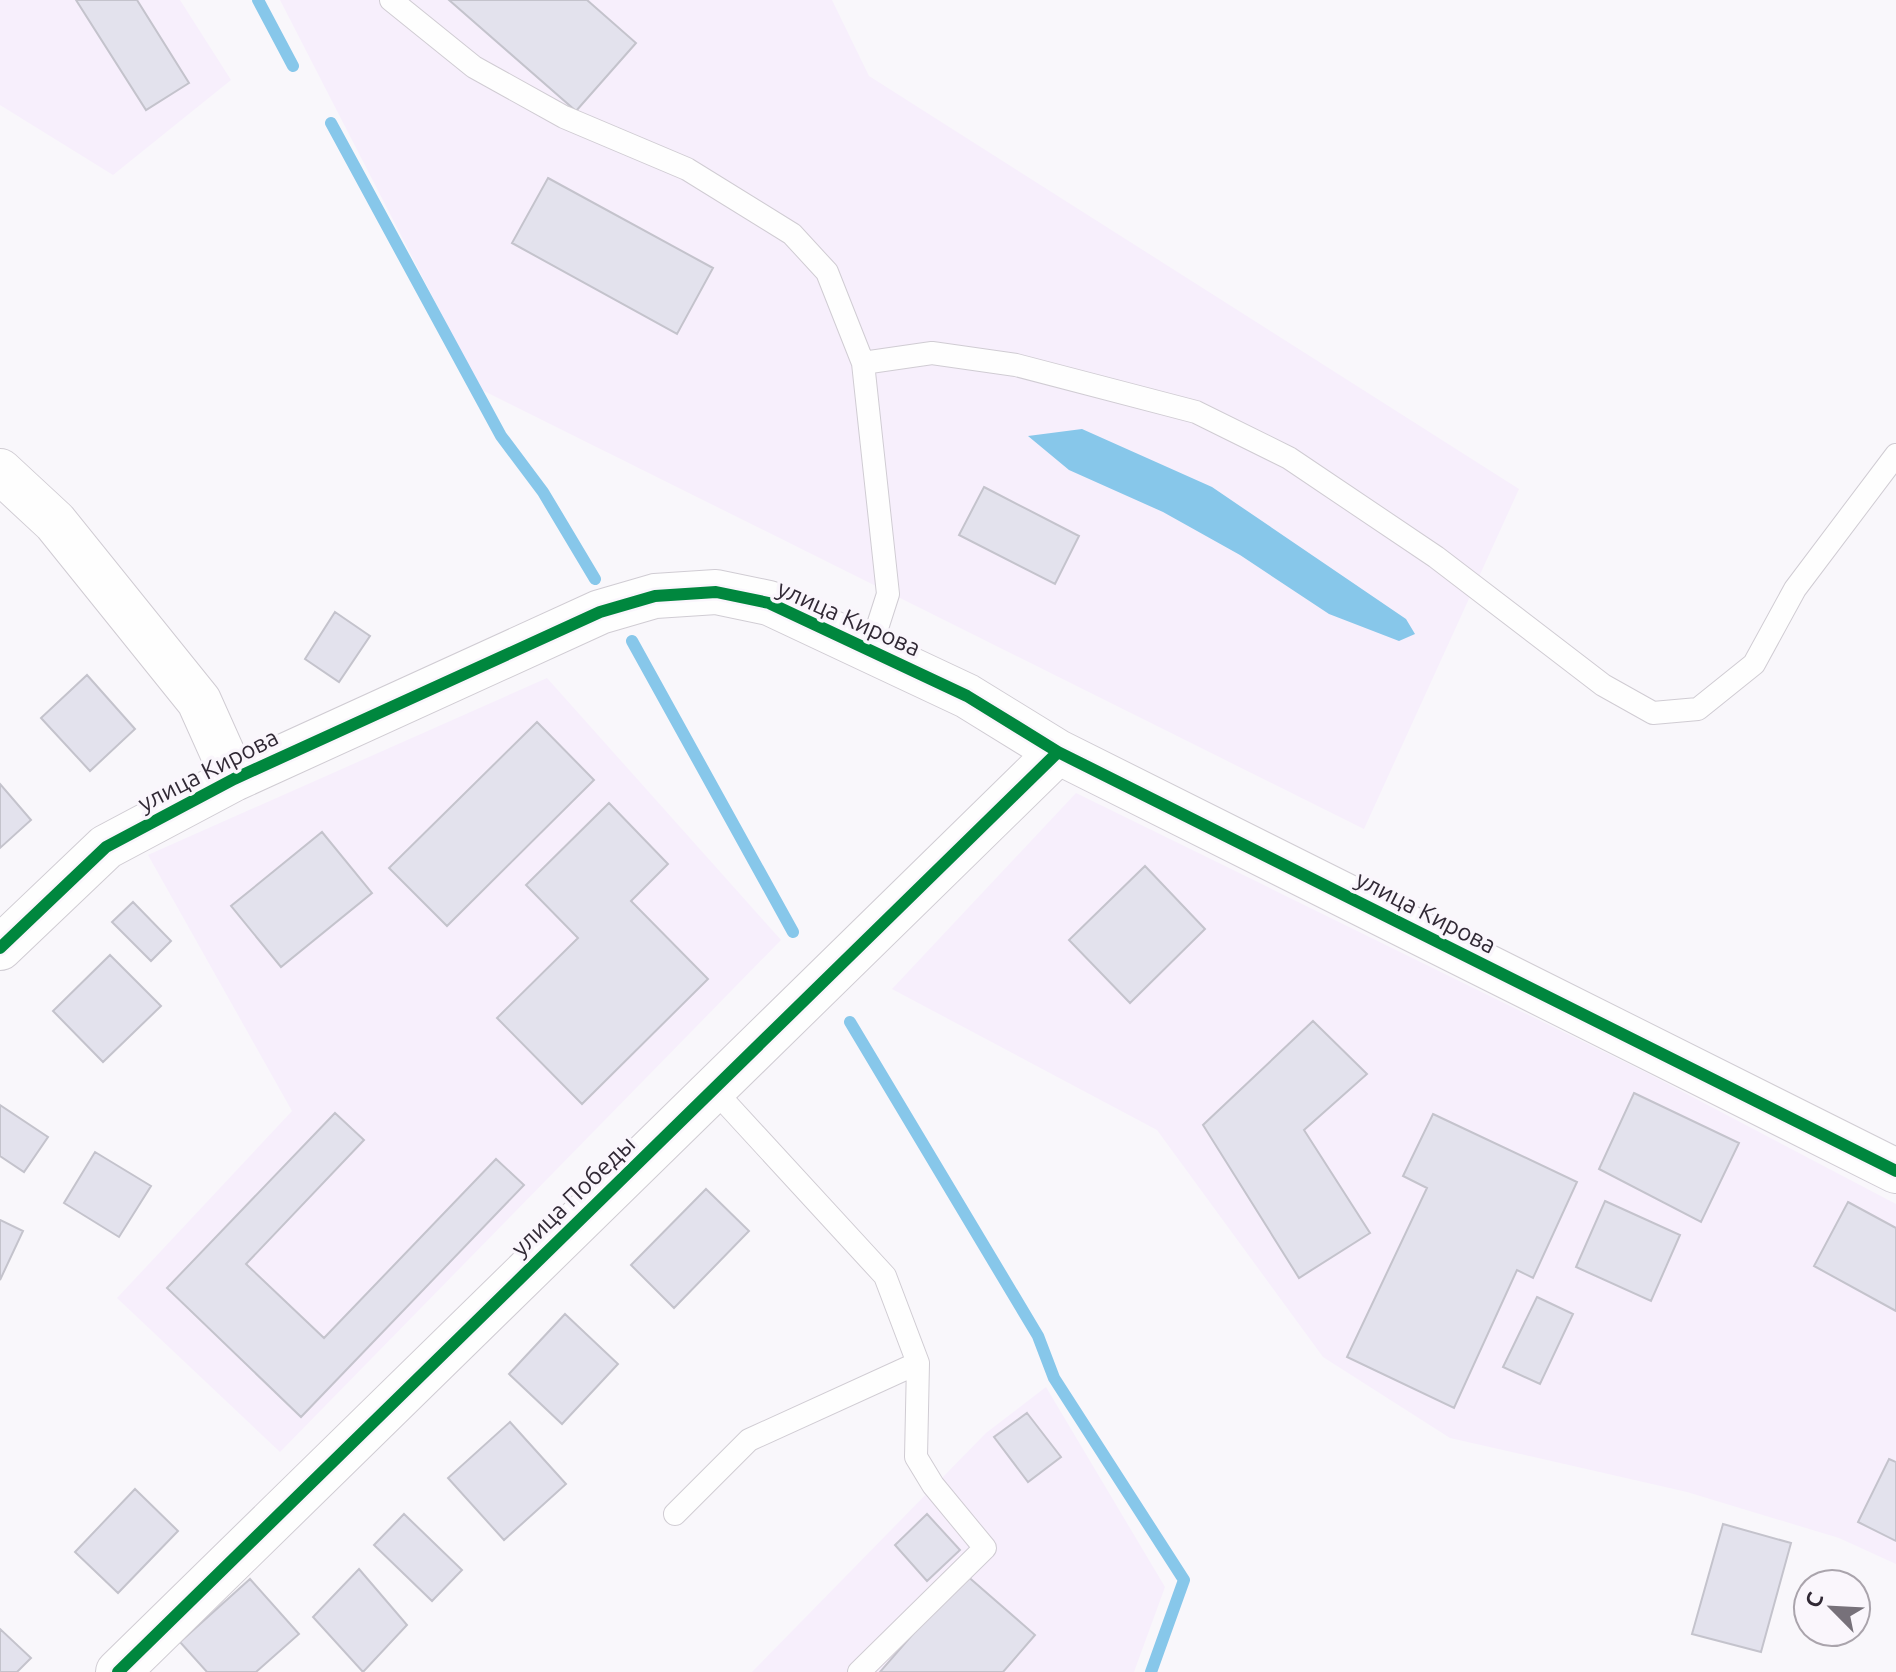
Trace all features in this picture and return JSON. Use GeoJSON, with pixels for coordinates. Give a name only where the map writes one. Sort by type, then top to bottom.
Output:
{"type":"FeatureCollection","features":[{"type":"Feature","properties":{"kind":"street"},"geometry":{"type":"LineString","coordinates":[[0,471],[55,522],[199,701],[234,779]]}},
{"type":"Feature","properties":{"kind":"street","name":"улица Кирова"},"geometry":{"type":"LineString","coordinates":[[0,948],[106,847],[234,779],[600,612],[655,596],[716,592],[769,603],[967,696],[1058,752],[1896,1171]]}},
{"type":"Feature","properties":{"kind":"street","name":"улица Победы"},"geometry":{"type":"LineString","coordinates":[[118,1672],[1058,752]]}},
{"type":"Feature","properties":{"kind":"lane"},"geometry":{"type":"LineString","coordinates":[[391,0],[474,67],[564,117],[687,169],[792,234],[827,272],[863,363],[888,594],[870,650]]}},
{"type":"Feature","properties":{"kind":"lane"},"geometry":{"type":"LineString","coordinates":[[863,363],[932,353],[1016,365],[1196,412],[1289,458],[1436,557],[1603,685],[1653,713],[1698,709],[1754,664],[1795,589],[1896,455]]}},
{"type":"Feature","properties":{"kind":"lane"},"geometry":{"type":"LineString","coordinates":[[714,1090],[885,1276],[918,1363],[916,1457],[933,1485],[985,1548],[859,1672]]}},
{"type":"Feature","properties":{"kind":"lane"},"geometry":{"type":"LineString","coordinates":[[675,1514],[749,1440],[918,1363]]}},
{"type":"Feature","properties":{"kind":"shaded area"},"geometry":{"type":"Polygon","coordinates":[[[0,0],[180,0],[231,80],[113,175],[0,105],[0,0]]]}},
{"type":"Feature","properties":{"kind":"shaded area"},"geometry":{"type":"Polygon","coordinates":[[[280,0],[832,0],[869,76],[1519,489],[1364,829],[480,389],[280,0]]]}},
{"type":"Feature","properties":{"kind":"shaded area"},"geometry":{"type":"Polygon","coordinates":[[[547,678],[781,940],[280,1452],[117,1298],[292,1111],[148,855],[547,678]]]}},
{"type":"Feature","properties":{"kind":"shaded area"},"geometry":{"type":"Polygon","coordinates":[[[1076,793],[1647,1073],[1896,1204],[1896,1564],[1839,1538],[1687,1492],[1450,1438],[1323,1357],[1157,1130],[892,989],[1076,793]]]}},
{"type":"Feature","properties":{"kind":"shaded area"},"geometry":{"type":"Polygon","coordinates":[[[1046,1387],[1165,1587],[1134,1672],[752,1672],[986,1433],[1046,1387]]]}},
{"type":"Feature","properties":{"kind":"water"},"geometry":{"type":"Polygon","coordinates":[[[1082,429],[1212,487],[1406,619],[1415,634],[1399,641],[1329,614],[1240,555],[1163,512],[1069,470],[1028,436],[1082,429]]]}},
{"type":"Feature","properties":{"kind":"building"},"geometry":{"type":"Polygon","coordinates":[[[76,0],[137,0],[189,83],[146,110],[76,0]]]}},
{"type":"Feature","properties":{"kind":"building"},"geometry":{"type":"Polygon","coordinates":[[[449,0],[587,0],[636,43],[576,111],[449,0]]]}},
{"type":"Feature","properties":{"kind":"building"},"geometry":{"type":"Polygon","coordinates":[[[548,178],[713,268],[677,334],[512,243],[548,178]]]}},
{"type":"Feature","properties":{"kind":"building"},"geometry":{"type":"Polygon","coordinates":[[[984,487],[1079,536],[1055,584],[959,535],[984,487]]]}},
{"type":"Feature","properties":{"kind":"building"},"geometry":{"type":"Polygon","coordinates":[[[335,612],[370,636],[339,682],[305,659],[335,612]]]}},
{"type":"Feature","properties":{"kind":"building"},"geometry":{"type":"Polygon","coordinates":[[[87,675],[135,729],[90,771],[41,718],[87,675]]]}},
{"type":"Feature","properties":{"kind":"building"},"geometry":{"type":"Polygon","coordinates":[[[537,722],[594,780],[447,926],[389,868],[537,722]]]}},
{"type":"Feature","properties":{"kind":"building"},"geometry":{"type":"Polygon","coordinates":[[[0,784],[31,820],[0,848],[0,784]]]}},
{"type":"Feature","properties":{"kind":"building"},"geometry":{"type":"Polygon","coordinates":[[[609,803],[668,864],[631,901],[708,979],[582,1104],[497,1018],[578,938],[526,885],[609,803]]]}},
{"type":"Feature","properties":{"kind":"building"},"geometry":{"type":"Polygon","coordinates":[[[322,832],[372,893],[281,967],[231,906],[322,832]]]}},
{"type":"Feature","properties":{"kind":"building"},"geometry":{"type":"Polygon","coordinates":[[[1145,866],[1205,929],[1130,1003],[1069,940],[1145,866]]]}},
{"type":"Feature","properties":{"kind":"building"},"geometry":{"type":"Polygon","coordinates":[[[133,902],[171,941],[151,961],[112,922],[133,902]]]}},
{"type":"Feature","properties":{"kind":"building"},"geometry":{"type":"Polygon","coordinates":[[[110,955],[161,1006],[103,1062],[53,1011],[110,955]]]}},
{"type":"Feature","properties":{"kind":"building"},"geometry":{"type":"Polygon","coordinates":[[[1313,1021],[1367,1074],[1304,1130],[1370,1233],[1299,1278],[1203,1125],[1313,1021]]]}},
{"type":"Feature","properties":{"kind":"building"},"geometry":{"type":"Polygon","coordinates":[[[1634,1093],[1739,1143],[1701,1222],[1599,1169],[1634,1093]]]}},
{"type":"Feature","properties":{"kind":"building"},"geometry":{"type":"Polygon","coordinates":[[[0,1105],[48,1137],[24,1172],[0,1156],[0,1105]]]}},
{"type":"Feature","properties":{"kind":"building"},"geometry":{"type":"Polygon","coordinates":[[[335,1113],[364,1140],[246,1264],[324,1338],[496,1159],[524,1185],[301,1417],[167,1288],[335,1113]]]}},
{"type":"Feature","properties":{"kind":"building"},"geometry":{"type":"Polygon","coordinates":[[[1433,1114],[1577,1182],[1533,1278],[1517,1270],[1454,1408],[1347,1357],[1427,1188],[1403,1176],[1433,1114]]]}},
{"type":"Feature","properties":{"kind":"building"},"geometry":{"type":"Polygon","coordinates":[[[95,1152],[151,1186],[119,1237],[64,1203],[95,1152]]]}},
{"type":"Feature","properties":{"kind":"building"},"geometry":{"type":"Polygon","coordinates":[[[706,1189],[749,1231],[674,1308],[631,1265],[706,1189]]]}},
{"type":"Feature","properties":{"kind":"building"},"geometry":{"type":"Polygon","coordinates":[[[1605,1201],[1680,1235],[1651,1301],[1576,1267],[1605,1201]]]}},
{"type":"Feature","properties":{"kind":"building"},"geometry":{"type":"Polygon","coordinates":[[[1848,1202],[1896,1228],[1896,1311],[1814,1266],[1848,1202]]]}},
{"type":"Feature","properties":{"kind":"building"},"geometry":{"type":"Polygon","coordinates":[[[0,1220],[23,1231],[0,1280],[0,1220]]]}},
{"type":"Feature","properties":{"kind":"building"},"geometry":{"type":"Polygon","coordinates":[[[1537,1297],[1573,1314],[1540,1384],[1503,1367],[1537,1297]]]}},
{"type":"Feature","properties":{"kind":"building"},"geometry":{"type":"Polygon","coordinates":[[[565,1314],[618,1364],[562,1424],[509,1374],[565,1314]]]}},
{"type":"Feature","properties":{"kind":"building"},"geometry":{"type":"Polygon","coordinates":[[[1027,1413],[1061,1457],[1028,1482],[994,1437],[1027,1413]]]}},
{"type":"Feature","properties":{"kind":"building"},"geometry":{"type":"Polygon","coordinates":[[[510,1422],[566,1484],[504,1540],[448,1478],[510,1422]]]}},
{"type":"Feature","properties":{"kind":"building"},"geometry":{"type":"Polygon","coordinates":[[[1889,1459],[1896,1462],[1896,1541],[1858,1522],[1889,1459]]]}},
{"type":"Feature","properties":{"kind":"building"},"geometry":{"type":"Polygon","coordinates":[[[135,1489],[178,1531],[118,1593],[75,1552],[135,1489]]]}},
{"type":"Feature","properties":{"kind":"building"},"geometry":{"type":"Polygon","coordinates":[[[404,1514],[462,1570],[432,1601],[374,1545],[404,1514]]]}},
{"type":"Feature","properties":{"kind":"building"},"geometry":{"type":"Polygon","coordinates":[[[927,1514],[960,1550],[927,1581],[895,1545],[927,1514]]]}},
{"type":"Feature","properties":{"kind":"building"},"geometry":{"type":"Polygon","coordinates":[[[1723,1524],[1791,1543],[1761,1652],[1692,1634],[1723,1524]]]}},
{"type":"Feature","properties":{"kind":"building"},"geometry":{"type":"Polygon","coordinates":[[[359,1569],[407,1625],[363,1672],[313,1617],[359,1569]]]}},
{"type":"Feature","properties":{"kind":"building"},"geometry":{"type":"Polygon","coordinates":[[[965,1574],[1035,1635],[1003,1672],[880,1672],[965,1574]]]}},
{"type":"Feature","properties":{"kind":"building"},"geometry":{"type":"Polygon","coordinates":[[[250,1579],[299,1634],[256,1672],[207,1672],[180,1642],[250,1579]]]}},
{"type":"Feature","properties":{"kind":"building"},"geometry":{"type":"Polygon","coordinates":[[[0,1629],[31,1658],[17,1672],[0,1672],[0,1629]]]}},
{"type":"Feature","properties":{"kind":"waterway"},"geometry":{"type":"LineString","coordinates":[[258,0],[293,66]]}},
{"type":"Feature","properties":{"kind":"waterway"},"geometry":{"type":"LineString","coordinates":[[331,123],[501,436],[543,492],[595,579]]}},
{"type":"Feature","properties":{"kind":"waterway"},"geometry":{"type":"LineString","coordinates":[[632,641],[793,932]]}},
{"type":"Feature","properties":{"kind":"waterway"},"geometry":{"type":"LineString","coordinates":[[850,1022],[1038,1336],[1054,1378],[1184,1580],[1151,1672]]}},
{"type":"Feature","properties":{"kind":"cycle path"},"geometry":{"type":"LineString","coordinates":[[0,948],[106,847],[234,779],[600,612],[655,596],[716,592],[769,603],[967,696],[1058,752],[1896,1171]]}},
{"type":"Feature","properties":{"kind":"cycle path"},"geometry":{"type":"LineString","coordinates":[[118,1672],[1058,752]]}}]}
